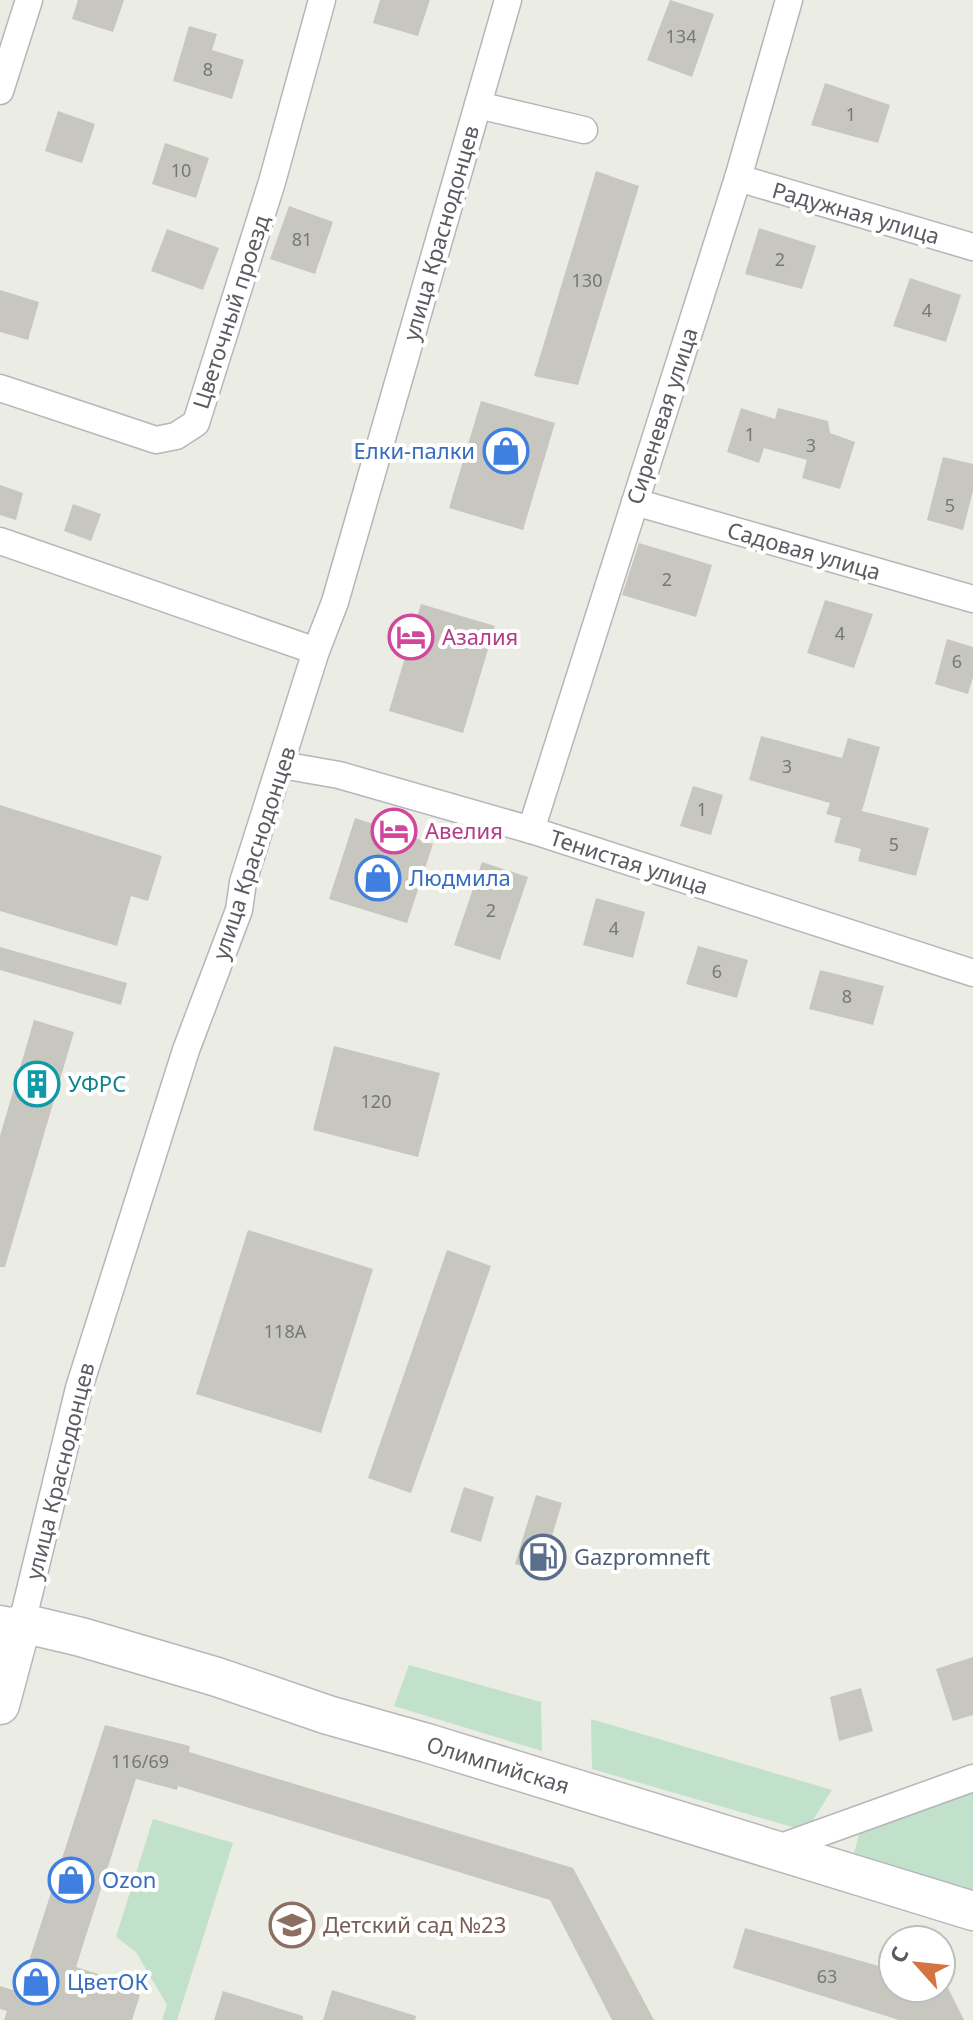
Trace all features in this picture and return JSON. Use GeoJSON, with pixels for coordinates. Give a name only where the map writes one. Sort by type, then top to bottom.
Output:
{"type":"FeatureCollection","features":[{"type":"Feature","properties":{"kind":"main road","name":"улица Краснодонцев"},"geometry":{"type":"LineString","coordinates":[[0,1705],[11,1621]]}},
{"type":"Feature","properties":{"kind":"main road","name":"Олимпийская"},"geometry":{"type":"LineString","coordinates":[[11,1621],[81,1637],[217,1677],[328,1715],[442,1747],[973,1911]]}},
{"type":"Feature","properties":{"kind":"street"},"geometry":{"type":"LineString","coordinates":[[0,91],[29,0]]}},
{"type":"Feature","properties":{"kind":"street","name":"Цветочный проезд"},"geometry":{"type":"LineString","coordinates":[[0,388],[156,440],[176,436],[196,423],[272,182],[322,0]]}},
{"type":"Feature","properties":{"kind":"street","name":"улица Краснодонцев"},"geometry":{"type":"LineString","coordinates":[[11,1621],[79,1388],[186,1050],[239,910],[243,882],[316,651],[335,602],[508,0]]}},
{"type":"Feature","properties":{"kind":"street","name":"Сиреневая улица"},"geometry":{"type":"LineString","coordinates":[[531,830],[738,178],[789,0]]}},
{"type":"Feature","properties":{"kind":"street"},"geometry":{"type":"LineString","coordinates":[[478,105],[584,130]]}},
{"type":"Feature","properties":{"kind":"street","name":"Радужная улица"},"geometry":{"type":"LineString","coordinates":[[738,178],[973,247]]}},
{"type":"Feature","properties":{"kind":"street","name":"Садовая улица"},"geometry":{"type":"LineString","coordinates":[[635,502],[973,599]]}},
{"type":"Feature","properties":{"kind":"street"},"geometry":{"type":"LineString","coordinates":[[0,541],[316,651]]}},
{"type":"Feature","properties":{"kind":"street","name":"Тенистая улица"},"geometry":{"type":"LineString","coordinates":[[282,765],[339,775],[531,830],[973,973]]}},
{"type":"Feature","properties":{"kind":"street"},"geometry":{"type":"LineString","coordinates":[[773,1850],[973,1778]]}},
{"type":"Feature","properties":{"kind":"green space"},"geometry":{"type":"Polygon","coordinates":[[[409,1665],[541,1702],[542,1751],[394,1706],[409,1665]]]}},
{"type":"Feature","properties":{"kind":"green space"},"geometry":{"type":"Polygon","coordinates":[[[591,1719],[832,1790],[806,1831],[592,1769],[591,1719]]]}},
{"type":"Feature","properties":{"kind":"green space"},"geometry":{"type":"Polygon","coordinates":[[[973,1782],[973,1892],[854,1853],[865,1813],[973,1782]]]}},
{"type":"Feature","properties":{"kind":"green space"},"geometry":{"type":"Polygon","coordinates":[[[153,1819],[233,1843],[177,2020],[162,2020],[167,2005],[136,1952],[116,1937],[153,1819]]]}},
{"type":"Feature","properties":{"kind":"building"},"geometry":{"type":"Polygon","coordinates":[[[78,0],[124,0],[113,32],[72,19],[78,0]]]}},
{"type":"Feature","properties":{"kind":"building"},"geometry":{"type":"Polygon","coordinates":[[[380,0],[430,0],[418,36],[373,23],[380,0]]]}},
{"type":"Feature","properties":{"kind":"building"},"geometry":{"type":"Polygon","coordinates":[[[670,0],[714,14],[692,77],[647,60],[670,0]]]}},
{"type":"Feature","properties":{"kind":"building"},"geometry":{"type":"Polygon","coordinates":[[[189,26],[217,34],[212,50],[244,60],[232,99],[173,81],[189,26]]]}},
{"type":"Feature","properties":{"kind":"building"},"geometry":{"type":"Polygon","coordinates":[[[825,83],[890,105],[878,143],[811,125],[825,83]]]}},
{"type":"Feature","properties":{"kind":"building"},"geometry":{"type":"Polygon","coordinates":[[[58,111],[95,124],[82,163],[45,151],[58,111]]]}},
{"type":"Feature","properties":{"kind":"building"},"geometry":{"type":"Polygon","coordinates":[[[165,143],[209,158],[196,198],[152,184],[165,143]]]}},
{"type":"Feature","properties":{"kind":"building"},"geometry":{"type":"Polygon","coordinates":[[[596,171],[639,186],[578,385],[534,376],[596,171]]]}},
{"type":"Feature","properties":{"kind":"building"},"geometry":{"type":"Polygon","coordinates":[[[289,206],[333,222],[315,274],[270,259],[289,206]]]}},
{"type":"Feature","properties":{"kind":"building"},"geometry":{"type":"Polygon","coordinates":[[[759,228],[816,246],[802,289],[745,274],[759,228]]]}},
{"type":"Feature","properties":{"kind":"building"},"geometry":{"type":"Polygon","coordinates":[[[167,229],[219,248],[203,290],[151,271],[167,229]]]}},
{"type":"Feature","properties":{"kind":"building"},"geometry":{"type":"Polygon","coordinates":[[[910,278],[961,295],[946,342],[893,326],[910,278]]]}},
{"type":"Feature","properties":{"kind":"building"},"geometry":{"type":"Polygon","coordinates":[[[0,290],[39,302],[28,340],[0,332],[0,290]]]}},
{"type":"Feature","properties":{"kind":"building","name":"Елки-палки"},"geometry":{"type":"Polygon","coordinates":[[[481,401],[555,423],[523,530],[449,508],[481,401]]]}},
{"type":"Feature","properties":{"kind":"building"},"geometry":{"type":"Polygon","coordinates":[[[741,408],[775,419],[778,408],[828,421],[830,433],[855,442],[840,489],[802,478],[807,460],[764,448],[759,463],[727,452],[741,408]]]}},
{"type":"Feature","properties":{"kind":"building"},"geometry":{"type":"Polygon","coordinates":[[[943,457],[973,464],[973,491],[963,530],[927,520],[943,457]]]}},
{"type":"Feature","properties":{"kind":"building"},"geometry":{"type":"Polygon","coordinates":[[[0,485],[23,493],[16,520],[0,515],[0,485]]]}},
{"type":"Feature","properties":{"kind":"building"},"geometry":{"type":"Polygon","coordinates":[[[73,504],[101,514],[91,541],[64,531],[73,504]]]}},
{"type":"Feature","properties":{"kind":"building"},"geometry":{"type":"Polygon","coordinates":[[[639,543],[712,565],[696,617],[622,595],[639,543]]]}},
{"type":"Feature","properties":{"kind":"building"},"geometry":{"type":"Polygon","coordinates":[[[825,600],[873,614],[854,668],[807,653],[825,600]]]}},
{"type":"Feature","properties":{"kind":"building"},"geometry":{"type":"Polygon","coordinates":[[[421,604],[495,626],[463,733],[389,711],[421,604]]]}},
{"type":"Feature","properties":{"kind":"building"},"geometry":{"type":"Polygon","coordinates":[[[947,639],[973,647],[973,677],[968,694],[935,684],[947,639]]]}},
{"type":"Feature","properties":{"kind":"building"},"geometry":{"type":"Polygon","coordinates":[[[761,736],[842,758],[848,738],[880,747],[862,811],[929,828],[916,876],[858,861],[861,849],[834,842],[841,818],[826,814],[830,803],[749,780],[761,736]]]}},
{"type":"Feature","properties":{"kind":"building"},"geometry":{"type":"Polygon","coordinates":[[[693,786],[723,795],[711,835],[680,826],[693,786]]]}},
{"type":"Feature","properties":{"kind":"building"},"geometry":{"type":"Polygon","coordinates":[[[0,805],[162,856],[148,901],[131,896],[117,946],[0,911],[0,805]]]}},
{"type":"Feature","properties":{"kind":"building","name":"Людмила"},"geometry":{"type":"Polygon","coordinates":[[[355,818],[433,844],[407,923],[329,899],[355,818]]]}},
{"type":"Feature","properties":{"kind":"building"},"geometry":{"type":"Polygon","coordinates":[[[482,862],[528,877],[500,960],[454,945],[482,862]]]}},
{"type":"Feature","properties":{"kind":"building"},"geometry":{"type":"Polygon","coordinates":[[[596,898],[645,912],[633,958],[583,945],[596,898]]]}},
{"type":"Feature","properties":{"kind":"building"},"geometry":{"type":"Polygon","coordinates":[[[698,946],[748,960],[737,998],[686,984],[698,946]]]}},
{"type":"Feature","properties":{"kind":"building"},"geometry":{"type":"Polygon","coordinates":[[[0,947],[127,983],[121,1005],[0,970],[0,947]]]}},
{"type":"Feature","properties":{"kind":"building"},"geometry":{"type":"Polygon","coordinates":[[[820,970],[884,986],[873,1025],[809,1009],[820,970]]]}},
{"type":"Feature","properties":{"kind":"building","name":"УФРС"},"geometry":{"type":"Polygon","coordinates":[[[34,1020],[74,1032],[5,1267],[0,1267],[0,1136],[34,1020]]]}},
{"type":"Feature","properties":{"kind":"building"},"geometry":{"type":"Polygon","coordinates":[[[334,1046],[440,1073],[418,1157],[313,1130],[334,1046]]]}},
{"type":"Feature","properties":{"kind":"building"},"geometry":{"type":"Polygon","coordinates":[[[248,1230],[373,1269],[321,1433],[196,1394],[248,1230]]]}},
{"type":"Feature","properties":{"kind":"building"},"geometry":{"type":"Polygon","coordinates":[[[447,1250],[491,1266],[411,1493],[368,1478],[447,1250]]]}},
{"type":"Feature","properties":{"kind":"building"},"geometry":{"type":"Polygon","coordinates":[[[464,1487],[494,1497],[481,1542],[450,1532],[464,1487]]]}},
{"type":"Feature","properties":{"kind":"building"},"geometry":{"type":"Polygon","coordinates":[[[536,1495],[562,1503],[541,1572],[515,1564],[536,1495]]]}},
{"type":"Feature","properties":{"kind":"building"},"geometry":{"type":"Polygon","coordinates":[[[973,1657],[973,1715],[953,1721],[936,1669],[973,1657]]]}},
{"type":"Feature","properties":{"kind":"building"},"geometry":{"type":"Polygon","coordinates":[[[861,1688],[873,1731],[839,1741],[830,1697],[861,1688]]]}},
{"type":"Feature","properties":{"kind":"building"},"geometry":{"type":"Polygon","coordinates":[[[105,1725],[190,1746],[189,1752],[573,1868],[654,2020],[612,2020],[550,1900],[178,1786],[177,1790],[136,1779],[76,1967],[104,1976],[102,1983],[140,1995],[132,2020],[4,2020],[7,2011],[0,2009],[0,1986],[19,1992],[105,1725]]]}},
{"type":"Feature","properties":{"kind":"building"},"geometry":{"type":"Polygon","coordinates":[[[745,1928],[877,1965],[877,2004],[956,2004],[964,2020],[899,2020],[733,1968],[745,1928]]]}},
{"type":"Feature","properties":{"kind":"building"},"geometry":{"type":"Polygon","coordinates":[[[332,1990],[416,2016],[415,2020],[323,2020],[332,1990]]]}},
{"type":"Feature","properties":{"kind":"building"},"geometry":{"type":"Polygon","coordinates":[[[223,1991],[303,2016],[303,2020],[214,2020],[223,1991]]]}},
{"type":"Feature","properties":{"kind":"place","name":"Елки-палки"},"geometry":{"type":"Point","coordinates":[506,451]}},
{"type":"Feature","properties":{"kind":"place","name":"Азалия"},"geometry":{"type":"Point","coordinates":[411,637]}},
{"type":"Feature","properties":{"kind":"place","name":"Авелия"},"geometry":{"type":"Point","coordinates":[394,831]}},
{"type":"Feature","properties":{"kind":"place","name":"Людмила"},"geometry":{"type":"Point","coordinates":[378,878]}},
{"type":"Feature","properties":{"kind":"place","name":"УФРС"},"geometry":{"type":"Point","coordinates":[37,1084]}},
{"type":"Feature","properties":{"kind":"place","name":"Gazpromneft"},"geometry":{"type":"Point","coordinates":[543,1557]}},
{"type":"Feature","properties":{"kind":"place","name":"Ozon"},"geometry":{"type":"Point","coordinates":[71,1880]}},
{"type":"Feature","properties":{"kind":"place","name":"Детский сад №23"},"geometry":{"type":"Point","coordinates":[292,1925]}},
{"type":"Feature","properties":{"kind":"place","name":"ЦветОК"},"geometry":{"type":"Point","coordinates":[36,1982]}}]}
